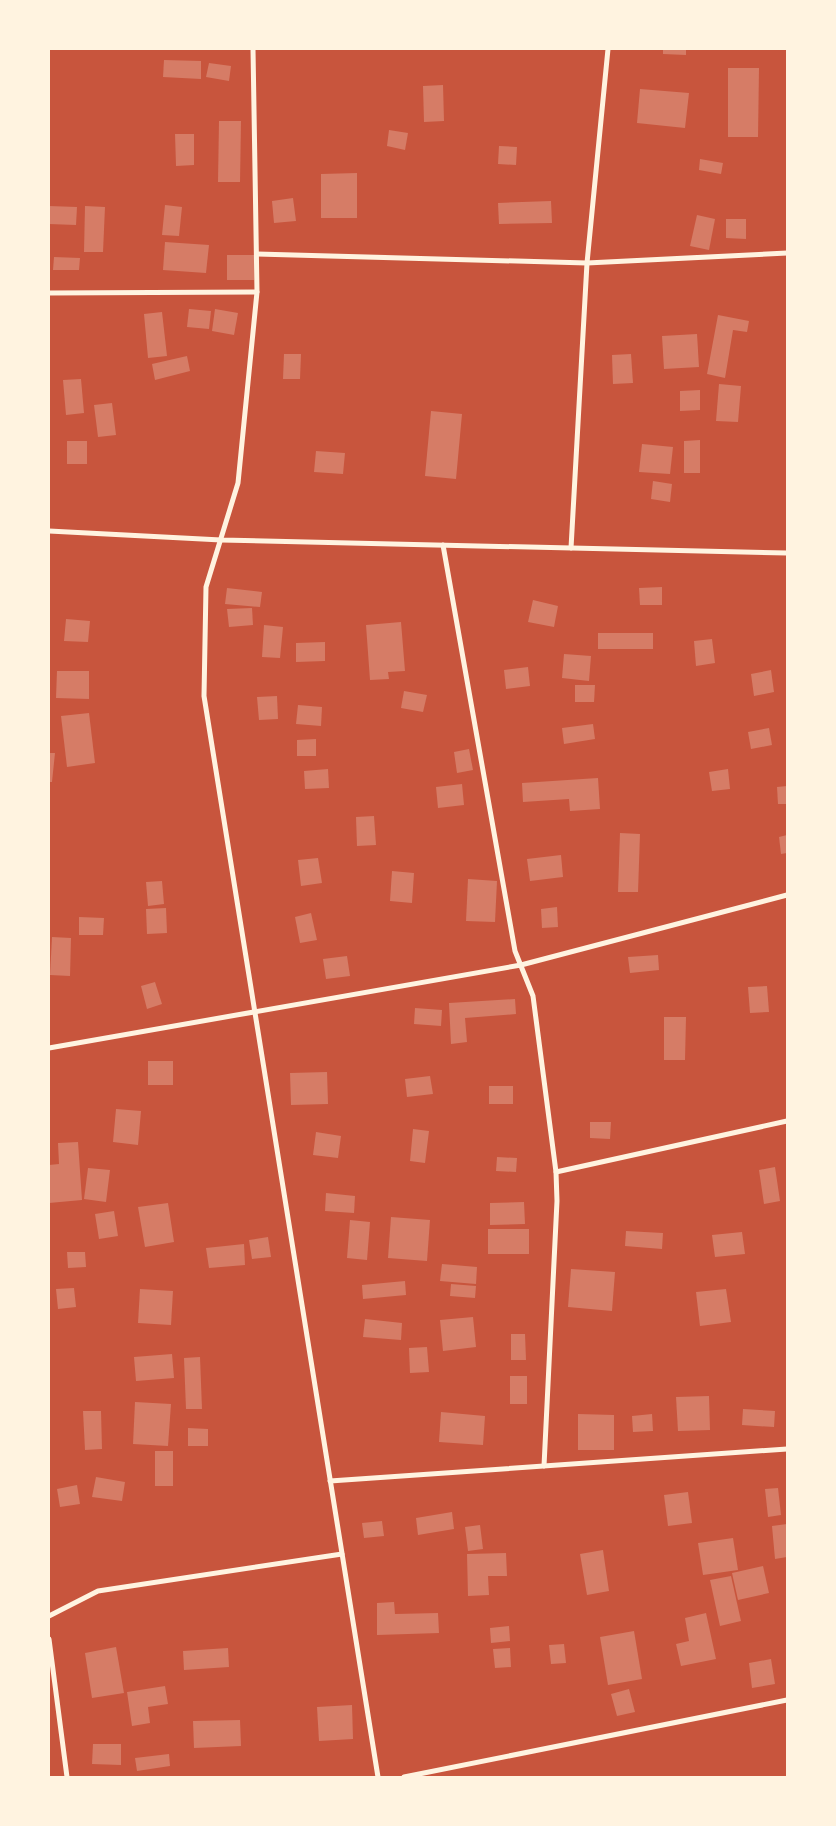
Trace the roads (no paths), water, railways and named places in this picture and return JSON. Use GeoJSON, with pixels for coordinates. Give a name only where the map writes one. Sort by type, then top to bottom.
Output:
{"type":"FeatureCollection","features":[{"type":"Feature","properties":{"kind":"street"},"geometry":{"type":"LineString","coordinates":[[254,49],[258,292],[238,483],[206,587],[204,696],[378,1777]]}},
{"type":"Feature","properties":{"kind":"street"},"geometry":{"type":"LineString","coordinates":[[571,548],[588,263],[608,49]]}},
{"type":"Feature","properties":{"kind":"street"},"geometry":{"type":"LineString","coordinates":[[257,254],[588,263],[787,253]]}},
{"type":"Feature","properties":{"kind":"street"},"geometry":{"type":"LineString","coordinates":[[49,293],[258,292]]}},
{"type":"Feature","properties":{"kind":"street"},"geometry":{"type":"LineString","coordinates":[[49,531],[221,540],[787,553]]}},
{"type":"Feature","properties":{"kind":"street"},"geometry":{"type":"LineString","coordinates":[[443,545],[515,951],[533,996],[556,1172],[557,1201],[544,1466]]}},
{"type":"Feature","properties":{"kind":"street"},"geometry":{"type":"LineString","coordinates":[[49,1048],[521,965],[787,895]]}},
{"type":"Feature","properties":{"kind":"street"},"geometry":{"type":"LineString","coordinates":[[556,1172],[787,1121]]}},
{"type":"Feature","properties":{"kind":"street"},"geometry":{"type":"LineString","coordinates":[[330,1481],[787,1450]]}},
{"type":"Feature","properties":{"kind":"street"},"geometry":{"type":"LineString","coordinates":[[49,1616],[98,1591],[342,1554]]}},
{"type":"Feature","properties":{"kind":"street"},"geometry":{"type":"LineString","coordinates":[[49,1639],[67,1777]]}},
{"type":"Feature","properties":{"kind":"street"},"geometry":{"type":"LineString","coordinates":[[404,1777],[787,1700]]}}]}
